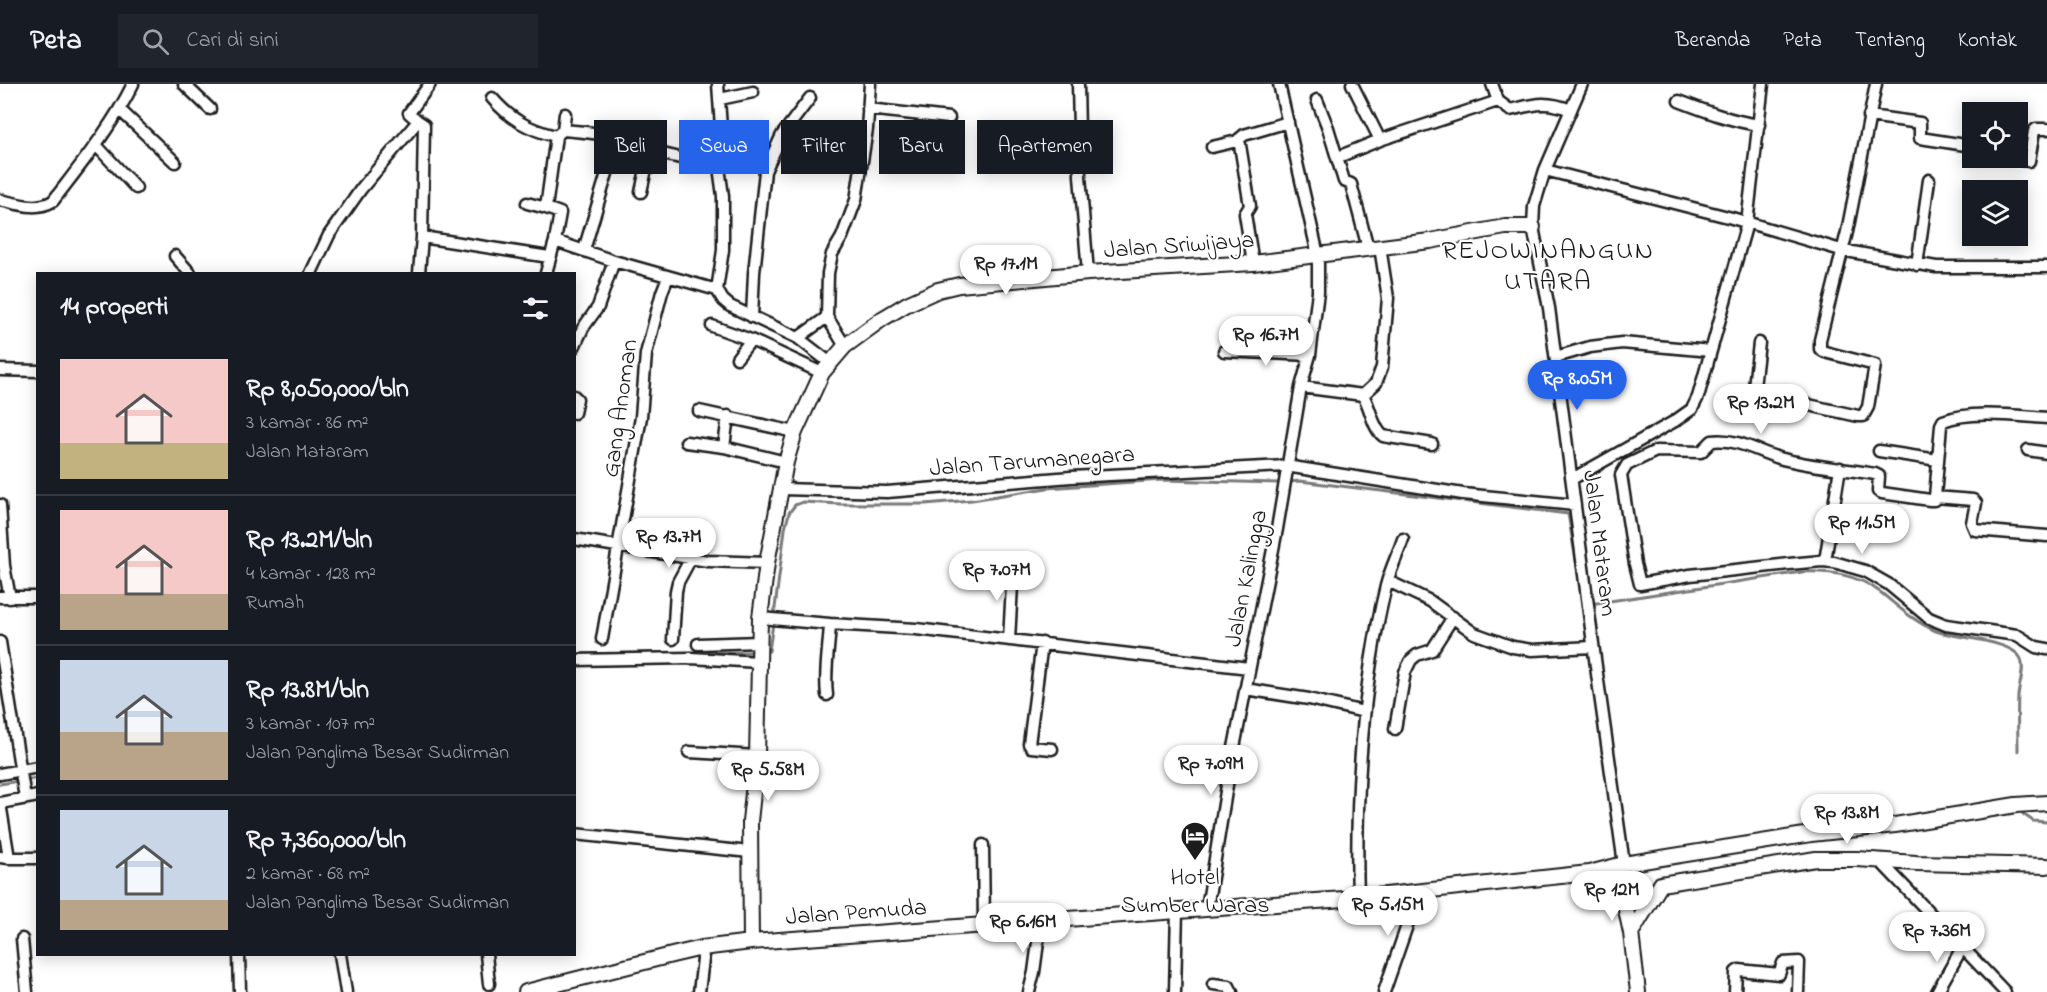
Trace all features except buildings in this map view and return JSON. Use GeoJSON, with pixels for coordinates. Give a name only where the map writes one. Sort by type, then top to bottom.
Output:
{"type":"FeatureCollection","features":[{"type":"Feature","properties":{"kind":"main road","name":"Jalan Sriwijaya"},"geometry":{"type":"LineString","coordinates":[[751,942],[750,821],[757,756],[760,618],[767,563],[786,462],[795,432],[826,368],[843,343],[906,304],[938,290],[959,285],[1088,273],[1253,263],[1374,248],[1504,227],[1533,227]]}},
{"type":"Feature","properties":{"kind":"main road","name":"Jalan Pemuda"},"geometry":{"type":"LineString","coordinates":[[526,992],[702,948],[751,942],[1358,897],[1589,873],[1624,864],[1832,831],[1895,825],[2016,805],[2047,803]]}},
{"type":"Feature","properties":{"kind":"main road"},"geometry":{"type":"LineString","coordinates":[[1631,933],[1661,884],[1816,859],[2047,866]]}},
{"type":"Feature","properties":{"kind":"main road"},"geometry":{"type":"LineString","coordinates":[[1624,864],[1632,893],[1641,898],[1656,894]]}},
{"type":"Feature","properties":{"kind":"main road"},"geometry":{"type":"LineString","coordinates":[[1589,873],[1609,885],[1625,905]]}},
{"type":"Feature","properties":{"kind":"main road"},"geometry":{"type":"LineString","coordinates":[[1628,883],[1625,905],[1638,992]]}},
{"type":"Feature","properties":{"kind":"street"},"geometry":{"type":"LineString","coordinates":[[0,200],[34,207],[43,207],[53,201],[120,110],[133,84]]}},
{"type":"Feature","properties":{"kind":"street"},"geometry":{"type":"LineString","coordinates":[[184,84],[210,109]]}},
{"type":"Feature","properties":{"kind":"street"},"geometry":{"type":"LineString","coordinates":[[419,272],[424,125],[409,113],[430,84]]}},
{"type":"Feature","properties":{"kind":"street"},"geometry":{"type":"LineString","coordinates":[[718,84],[721,120]]}},
{"type":"Feature","properties":{"kind":"street"},"geometry":{"type":"LineString","coordinates":[[843,343],[827,317],[828,273],[832,254],[842,237],[856,200],[870,84]]}},
{"type":"Feature","properties":{"kind":"street"},"geometry":{"type":"LineString","coordinates":[[1078,84],[1079,120]]}},
{"type":"Feature","properties":{"kind":"street","name":"Jalan Kalingga"},"geometry":{"type":"LineString","coordinates":[[1207,908],[1229,773],[1277,529],[1286,466],[1301,387],[1310,355],[1318,292],[1318,255],[1279,84]]}},
{"type":"Feature","properties":{"kind":"street"},"geometry":{"type":"LineString","coordinates":[[1353,84],[1380,141]]}},
{"type":"Feature","properties":{"kind":"street"},"geometry":{"type":"LineString","coordinates":[[1492,84],[1498,101],[1510,110],[1541,103],[1556,104],[1570,110]]}},
{"type":"Feature","properties":{"kind":"street","name":"Jalan Mataram"},"geometry":{"type":"LineString","coordinates":[[1582,84],[1545,170],[1534,206],[1533,227],[1549,308],[1624,864]]}},
{"type":"Feature","properties":{"kind":"street"},"geometry":{"type":"LineString","coordinates":[[1572,479],[1613,454],[1656,433],[1692,409],[1698,397],[1747,223],[1763,84]]}},
{"type":"Feature","properties":{"kind":"street"},"geometry":{"type":"LineString","coordinates":[[1759,343],[1755,393],[1863,416],[1868,407],[1875,365],[1835,355],[1821,348],[1820,340],[1852,208],[1876,84]]}},
{"type":"Feature","properties":{"kind":"street"},"geometry":{"type":"LineString","coordinates":[[720,99],[753,92]]}},
{"type":"Feature","properties":{"kind":"street"},"geometry":{"type":"LineString","coordinates":[[492,98],[503,111],[527,127],[560,133],[594,135]]}},
{"type":"Feature","properties":{"kind":"street"},"geometry":{"type":"LineString","coordinates":[[752,317],[754,273],[765,171],[783,135],[810,98]]}},
{"type":"Feature","properties":{"kind":"street"},"geometry":{"type":"LineString","coordinates":[[1317,100],[1338,157],[1344,181],[1351,184],[1374,248],[1388,298],[1382,366],[1376,383],[1364,395]]}},
{"type":"Feature","properties":{"kind":"street"},"geometry":{"type":"LineString","coordinates":[[1338,157],[1498,101]]}},
{"type":"Feature","properties":{"kind":"street"},"geometry":{"type":"LineString","coordinates":[[1679,101],[1743,123],[1759,125]]}},
{"type":"Feature","properties":{"kind":"street"},"geometry":{"type":"LineString","coordinates":[[868,109],[949,117]]}},
{"type":"Feature","properties":{"kind":"street"},"geometry":{"type":"LineString","coordinates":[[120,110],[175,162]]}},
{"type":"Feature","properties":{"kind":"street"},"geometry":{"type":"LineString","coordinates":[[546,208],[565,114]]}},
{"type":"Feature","properties":{"kind":"street"},"geometry":{"type":"LineString","coordinates":[[1869,116],[1920,123],[1920,138],[1962,144]]}},
{"type":"Feature","properties":{"kind":"street"},"geometry":{"type":"LineString","coordinates":[[311,272],[329,235],[361,189],[418,121]]}},
{"type":"Feature","properties":{"kind":"street"},"geometry":{"type":"LineString","coordinates":[[1212,147],[1288,122]]}},
{"type":"Feature","properties":{"kind":"street"},"geometry":{"type":"LineString","coordinates":[[2028,161],[2034,131],[2047,129]]}},
{"type":"Feature","properties":{"kind":"street"},"geometry":{"type":"LineString","coordinates":[[1239,140],[1250,207],[1245,214],[1253,263]]}},
{"type":"Feature","properties":{"kind":"street"},"geometry":{"type":"LineString","coordinates":[[96,145],[136,188]]}},
{"type":"Feature","properties":{"kind":"street"},"geometry":{"type":"LineString","coordinates":[[1545,170],[1841,250],[1917,265],[1948,268],[2047,267]]}},
{"type":"Feature","properties":{"kind":"street"},"geometry":{"type":"LineString","coordinates":[[584,250],[607,174]]}},
{"type":"Feature","properties":{"kind":"street"},"geometry":{"type":"LineString","coordinates":[[641,192],[645,174]]}},
{"type":"Feature","properties":{"kind":"street"},"geometry":{"type":"LineString","coordinates":[[719,174],[723,196],[723,250],[717,290],[723,300],[752,317],[798,338],[826,368]]}},
{"type":"Feature","properties":{"kind":"street"},"geometry":{"type":"LineString","coordinates":[[1081,174],[1088,273]]}},
{"type":"Feature","properties":{"kind":"street"},"geometry":{"type":"LineString","coordinates":[[1917,265],[1929,180]]}},
{"type":"Feature","properties":{"kind":"street"},"geometry":{"type":"LineString","coordinates":[[526,203],[560,213],[546,272]]}},
{"type":"Feature","properties":{"kind":"street"},"geometry":{"type":"LineString","coordinates":[[422,237],[549,257]]}},
{"type":"Feature","properties":{"kind":"street"},"geometry":{"type":"LineString","coordinates":[[555,242],[717,290]]}},
{"type":"Feature","properties":{"kind":"street"},"geometry":{"type":"LineString","coordinates":[[175,256],[189,272]]}},
{"type":"Feature","properties":{"kind":"street"},"geometry":{"type":"LineString","coordinates":[[576,343],[598,307],[614,261]]}},
{"type":"Feature","properties":{"kind":"street","name":"Gang Anoman"},"geometry":{"type":"LineString","coordinates":[[602,639],[641,417],[646,354],[668,277]]}},
{"type":"Feature","properties":{"kind":"street"},"geometry":{"type":"LineString","coordinates":[[798,338],[827,317]]}},
{"type":"Feature","properties":{"kind":"street"},"geometry":{"type":"LineString","coordinates":[[712,326],[826,368]]}},
{"type":"Feature","properties":{"kind":"street"},"geometry":{"type":"LineString","coordinates":[[737,358],[752,340]]}},
{"type":"Feature","properties":{"kind":"street"},"geometry":{"type":"LineString","coordinates":[[1556,357],[1622,343],[1711,351]]}},
{"type":"Feature","properties":{"kind":"street"},"geometry":{"type":"LineString","coordinates":[[1224,351],[1310,355]]}},
{"type":"Feature","properties":{"kind":"street"},"geometry":{"type":"LineString","coordinates":[[0,370],[36,371]]}},
{"type":"Feature","properties":{"kind":"street"},"geometry":{"type":"LineString","coordinates":[[1301,387],[1364,395]]}},
{"type":"Feature","properties":{"kind":"street"},"geometry":{"type":"LineString","coordinates":[[1364,395],[1370,406],[1376,430],[1383,435],[1432,444]]}},
{"type":"Feature","properties":{"kind":"street"},"geometry":{"type":"LineString","coordinates":[[699,411],[795,432]]}},
{"type":"Feature","properties":{"kind":"street"},"geometry":{"type":"LineString","coordinates":[[724,447],[728,416]]}},
{"type":"Feature","properties":{"kind":"street"},"geometry":{"type":"LineString","coordinates":[[1935,497],[1941,425],[1946,420],[2003,416],[2047,418]]}},
{"type":"Feature","properties":{"kind":"street"},"geometry":{"type":"LineString","coordinates":[[2047,536],[1975,530],[1972,523],[1975,501],[1935,497],[1934,500],[1930,500],[1882,493],[1878,491],[1878,475],[1780,458],[1750,445],[1712,441],[1701,452],[1656,451],[1627,465],[1621,475],[1638,583],[1825,561],[1865,571],[1888,584],[1935,621],[1946,625],[2017,635],[2036,647],[2047,649]]}},
{"type":"Feature","properties":{"kind":"street"},"geometry":{"type":"LineString","coordinates":[[686,442],[724,447],[786,462]]}},
{"type":"Feature","properties":{"kind":"street"},"geometry":{"type":"LineString","coordinates":[[2028,450],[2047,453]]}},
{"type":"Feature","properties":{"kind":"street"},"geometry":{"type":"LineString","coordinates":[[1879,451],[1938,460]]}},
{"type":"Feature","properties":{"kind":"street","name":"Jalan Tarumanegara"},"geometry":{"type":"LineString","coordinates":[[782,489],[887,492],[1071,477],[1286,466],[1463,494],[1575,505]]}},
{"type":"Feature","properties":{"kind":"street"},"geometry":{"type":"LineString","coordinates":[[1825,561],[1840,468]]}},
{"type":"Feature","properties":{"kind":"street"},"geometry":{"type":"LineString","coordinates":[[0,506],[5,598],[36,597]]}},
{"type":"Feature","properties":{"kind":"street"},"geometry":{"type":"LineString","coordinates":[[576,539],[691,558],[767,563]]}},
{"type":"Feature","properties":{"kind":"street"},"geometry":{"type":"LineString","coordinates":[[1358,897],[1356,840],[1364,712],[1388,581],[1403,539]]}},
{"type":"Feature","properties":{"kind":"street"},"geometry":{"type":"LineString","coordinates":[[672,639],[678,582],[691,558]]}},
{"type":"Feature","properties":{"kind":"street"},"geometry":{"type":"LineString","coordinates":[[1009,640],[1013,567]]}},
{"type":"Feature","properties":{"kind":"street"},"geometry":{"type":"LineString","coordinates":[[1388,581],[1430,601],[1474,633],[1513,647],[1532,650],[1593,647]]}},
{"type":"Feature","properties":{"kind":"street"},"geometry":{"type":"LineString","coordinates":[[1395,729],[1406,672],[1411,660],[1417,655],[1432,650],[1453,617]]}},
{"type":"Feature","properties":{"kind":"street"},"geometry":{"type":"LineString","coordinates":[[760,618],[916,629],[1249,668]]}},
{"type":"Feature","properties":{"kind":"street"},"geometry":{"type":"LineString","coordinates":[[827,695],[824,676],[828,658],[830,624]]}},
{"type":"Feature","properties":{"kind":"street"},"geometry":{"type":"LineString","coordinates":[[0,642],[4,703],[24,792]]}},
{"type":"Feature","properties":{"kind":"street"},"geometry":{"type":"LineString","coordinates":[[1042,643],[1029,744],[1031,747],[1052,749]]}},
{"type":"Feature","properties":{"kind":"street"},"geometry":{"type":"LineString","coordinates":[[698,644],[759,652]]}},
{"type":"Feature","properties":{"kind":"street"},"geometry":{"type":"LineString","coordinates":[[576,660],[691,658],[759,652]]}},
{"type":"Feature","properties":{"kind":"street"},"geometry":{"type":"LineString","coordinates":[[1245,689],[1309,699],[1364,712]]}},
{"type":"Feature","properties":{"kind":"street"},"geometry":{"type":"LineString","coordinates":[[689,752],[757,756]]}},
{"type":"Feature","properties":{"kind":"street"},"geometry":{"type":"LineString","coordinates":[[0,774],[36,768]]}},
{"type":"Feature","properties":{"kind":"street"},"geometry":{"type":"LineString","coordinates":[[36,795],[24,792],[0,803],[4,857],[36,858]]}},
{"type":"Feature","properties":{"kind":"street"},"geometry":{"type":"LineString","coordinates":[[576,834],[750,852]]}},
{"type":"Feature","properties":{"kind":"street"},"geometry":{"type":"LineString","coordinates":[[983,844],[984,924]]}},
{"type":"Feature","properties":{"kind":"street"},"geometry":{"type":"LineString","coordinates":[[1881,861],[2005,992]]}},
{"type":"Feature","properties":{"kind":"street"},"geometry":{"type":"LineString","coordinates":[[1384,992],[1419,891]]}},
{"type":"Feature","properties":{"kind":"street"},"geometry":{"type":"LineString","coordinates":[[1175,992],[1177,910]]}},
{"type":"Feature","properties":{"kind":"street"},"geometry":{"type":"LineString","coordinates":[[1029,992],[1041,920]]}},
{"type":"Feature","properties":{"kind":"street"},"geometry":{"type":"LineString","coordinates":[[22,939],[27,992]]}},
{"type":"Feature","properties":{"kind":"street"},"geometry":{"type":"LineString","coordinates":[[699,992],[702,948]]}},
{"type":"Feature","properties":{"kind":"street"},"geometry":{"type":"LineString","coordinates":[[1937,992],[1962,948]]}},
{"type":"Feature","properties":{"kind":"street"},"geometry":{"type":"LineString","coordinates":[[239,956],[240,992]]}},
{"type":"Feature","properties":{"kind":"street"},"geometry":{"type":"LineString","coordinates":[[340,956],[346,992]]}},
{"type":"Feature","properties":{"kind":"street"},"geometry":{"type":"LineString","coordinates":[[486,956],[489,984]]}},
{"type":"Feature","properties":{"kind":"street"},"geometry":{"type":"LineString","coordinates":[[1735,992],[1736,972],[1739,970],[1779,974],[1783,963],[1791,961],[1799,962],[1798,992]]}},
{"type":"Feature","properties":{"kind":"street"},"geometry":{"type":"LineString","coordinates":[[1213,984],[1228,986],[1232,992]]}},
{"type":"Feature","properties":{"kind":"waterway"},"geometry":{"type":"LineString","coordinates":[[774,616],[789,513],[795,505],[803,502],[925,504],[972,500],[1047,488],[1162,480],[1278,483],[1300,481],[1568,514],[1581,589]]}},
{"type":"Feature","properties":{"kind":"waterway"},"geometry":{"type":"LineString","coordinates":[[1590,604],[1802,572],[1822,572],[1852,577],[1871,586],[1913,618],[1936,631],[1996,644],[2016,653],[2021,659],[2022,668],[2018,696],[2018,751]]}},
{"type":"Feature","properties":{"kind":"waterway"},"geometry":{"type":"LineString","coordinates":[[762,651],[769,651],[773,623]]}},
{"type":"Feature","properties":{"kind":"waterway"},"geometry":{"type":"LineString","coordinates":[[690,653],[756,652]]}},
{"type":"Feature","properties":{"kind":"waterway"},"geometry":{"type":"LineString","coordinates":[[576,654],[657,653]]}},
{"type":"Feature","properties":{"kind":"waterway"},"geometry":{"type":"LineString","coordinates":[[25,780],[36,778]]}},
{"type":"Feature","properties":{"kind":"waterway"},"geometry":{"type":"LineString","coordinates":[[0,784],[19,781]]}},
{"type":"Feature","properties":{"kind":"waterway"},"geometry":{"type":"LineString","coordinates":[[2023,814],[2033,821],[2047,822]]}},
{"type":"Feature","properties":{"kind":"place","name":"Hotel Sumber Waras"},"geometry":{"type":"Point","coordinates":[1195,862]}},
{"type":"Feature","properties":{"kind":"district","name":"REJOWINANGUN UTARA"},"geometry":{"type":"Point","coordinates":[1548,264]}}]}
